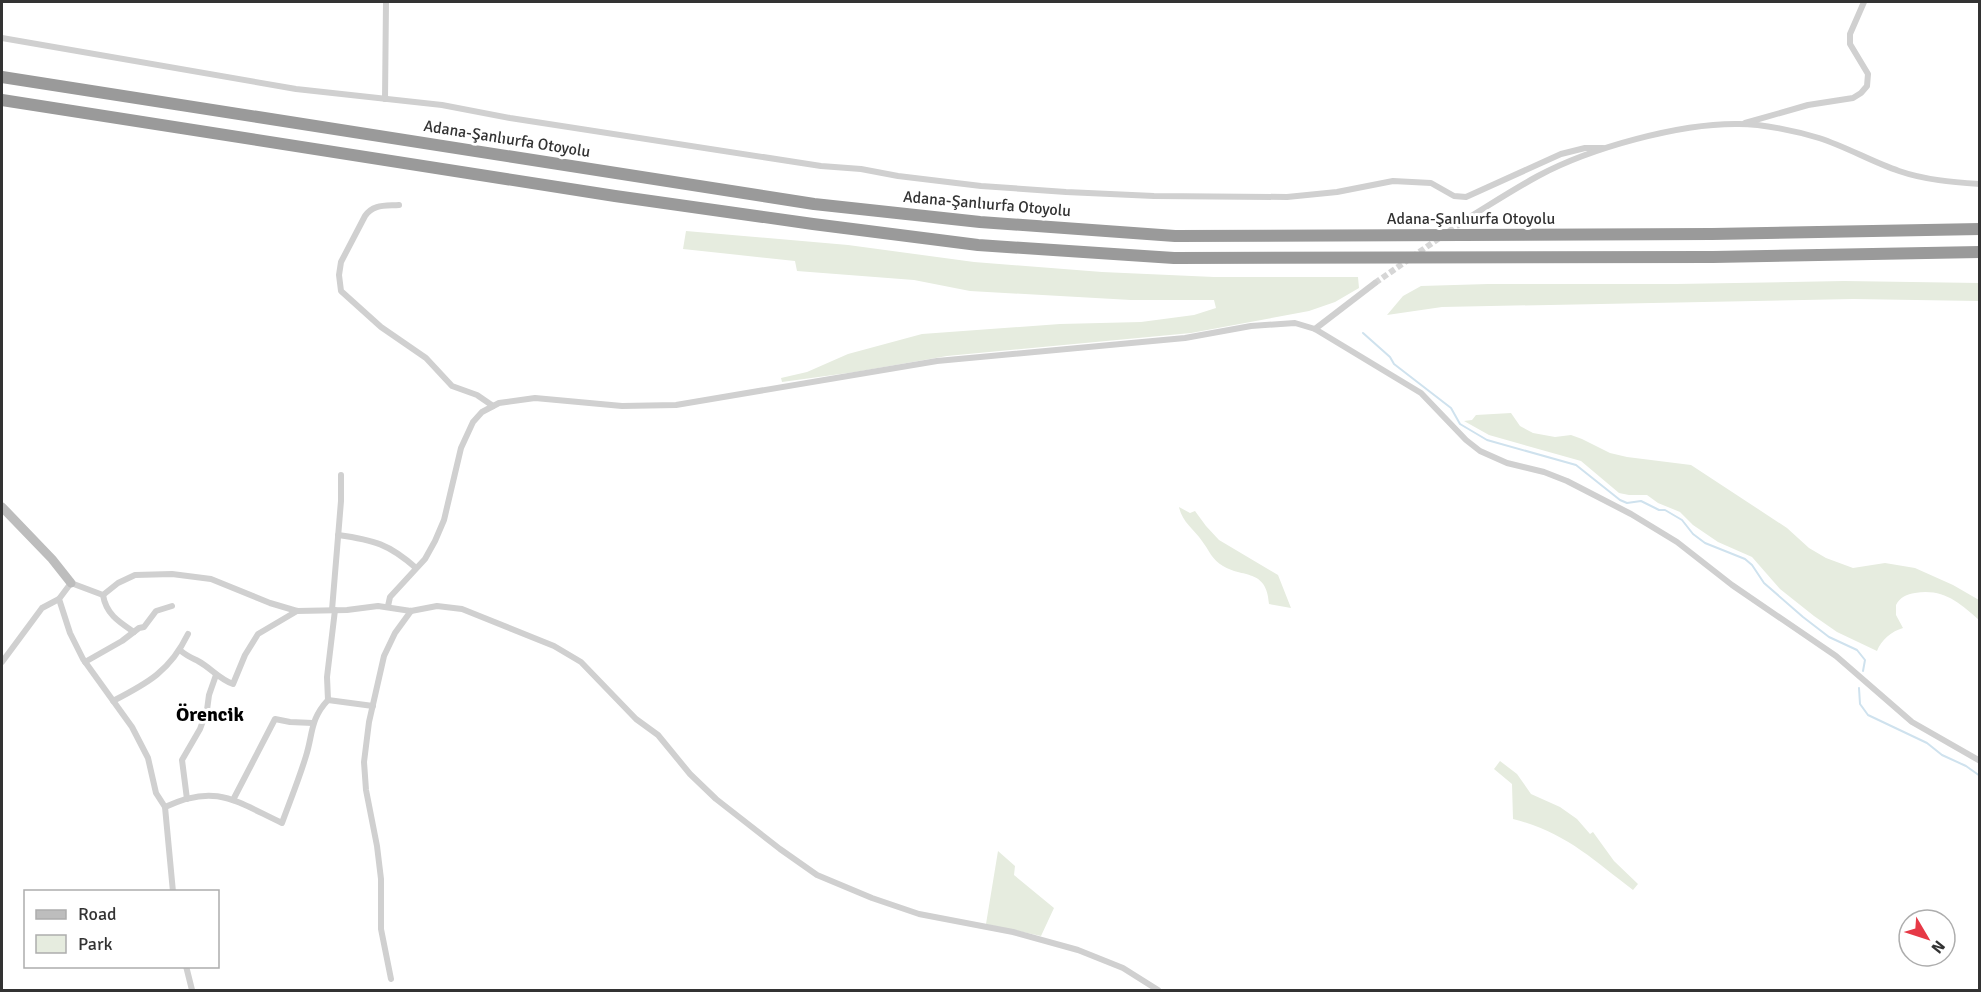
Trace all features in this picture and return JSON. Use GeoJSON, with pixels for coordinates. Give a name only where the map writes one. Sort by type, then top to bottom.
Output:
{"type":"FeatureCollection","features":[{"type":"Feature","properties":{"kind":"highway","name":"Adana-Şanlıurfa Otoyolu"},"geometry":{"type":"LineString","coordinates":[[2,77],[419,141],[665,182],[814,204],[980,222],[1175,236],[1701,234],[1980,229]]}},
{"type":"Feature","properties":{"kind":"highway"},"geometry":{"type":"LineString","coordinates":[[2,100],[615,196],[813,224],[989,245],[1186,259],[1701,257],[1980,252]]}},
{"type":"Feature","properties":{"kind":"street"},"geometry":{"type":"LineString","coordinates":[[385,99],[386,2]]}},
{"type":"Feature","properties":{"kind":"street"},"geometry":{"type":"LineString","coordinates":[[1742,124],[1808,105],[1853,98],[1862,93],[1867,86],[1868,74],[1850,44],[1850,34],[1864,2]]}},
{"type":"Feature","properties":{"kind":"street"},"geometry":{"type":"LineString","coordinates":[[2,38],[276,86],[442,105],[510,118],[794,160],[821,166],[861,169],[897,176],[981,186],[1088,194],[1297,196],[1337,192],[1393,181],[1431,183],[1454,196],[1466,197],[1561,154],[1575,150],[1603,148],[1687,128],[1719,124],[1742,124],[1818,138],[1909,174],[1942,181],[1980,184]]}},
{"type":"Feature","properties":{"kind":"street"},"geometry":{"type":"LineString","coordinates":[[1468,218],[1540,175],[1603,148]]}},
{"type":"Feature","properties":{"kind":"street"},"geometry":{"type":"LineString","coordinates":[[399,205],[377,206],[369,210],[341,262],[339,275],[341,291],[381,327],[426,358],[452,386],[477,395],[493,406]]}},
{"type":"Feature","properties":{"kind":"street"},"geometry":{"type":"LineString","coordinates":[[1315,329],[1375,283]]}},
{"type":"Feature","properties":{"kind":"street"},"geometry":{"type":"LineString","coordinates":[[388,606],[390,597],[425,559],[444,520],[461,448],[469,430],[482,412],[514,399],[535,398],[622,406],[676,405],[937,361],[1185,338],[1251,326],[1295,323],[1315,329],[1421,393],[1466,440],[1480,451],[1507,463],[1544,472],[1567,481],[1631,514],[1677,542],[1732,585],[1836,656],[1912,722],[1980,761]]}},
{"type":"Feature","properties":{"kind":"street"},"geometry":{"type":"LineString","coordinates":[[165,807],[187,799],[214,794],[233,800],[282,823],[307,753],[313,723],[318,712],[328,700],[327,677],[334,610],[341,475]]}},
{"type":"Feature","properties":{"kind":"street"},"geometry":{"type":"LineString","coordinates":[[2,507],[52,559],[71,583],[103,595]]}},
{"type":"Feature","properties":{"kind":"street"},"geometry":{"type":"LineString","coordinates":[[338,535],[371,540],[400,554],[416,568]]}},
{"type":"Feature","properties":{"kind":"street"},"geometry":{"type":"LineString","coordinates":[[103,595],[118,583],[135,575],[185,574],[224,583],[270,603],[297,611],[388,606],[411,611],[437,606],[462,609],[547,643],[574,657],[588,668],[636,718],[658,735],[690,774],[716,799],[789,856],[826,879],[919,914],[1013,932],[1078,950],[1123,968],[1158,990]]}},
{"type":"Feature","properties":{"kind":"street"},"geometry":{"type":"LineString","coordinates":[[2,662],[42,608],[59,599],[71,583]]}},
{"type":"Feature","properties":{"kind":"street"},"geometry":{"type":"LineString","coordinates":[[103,595],[106,607],[112,616],[134,632]]}},
{"type":"Feature","properties":{"kind":"street"},"geometry":{"type":"LineString","coordinates":[[59,599],[70,633],[85,662],[132,727],[143,747],[156,793],[165,807],[173,890]]}},
{"type":"Feature","properties":{"kind":"street"},"geometry":{"type":"LineString","coordinates":[[85,662],[144,627],[156,611],[172,606]]}},
{"type":"Feature","properties":{"kind":"street"},"geometry":{"type":"LineString","coordinates":[[181,651],[233,684],[245,655],[258,634],[297,611]]}},
{"type":"Feature","properties":{"kind":"street"},"geometry":{"type":"LineString","coordinates":[[391,979],[381,929],[380,862],[364,776],[365,749],[387,648],[411,611]]}},
{"type":"Feature","properties":{"kind":"street"},"geometry":{"type":"LineString","coordinates":[[113,701],[158,674],[181,651],[188,634]]}},
{"type":"Feature","properties":{"kind":"street"},"geometry":{"type":"LineString","coordinates":[[187,799],[182,760],[200,729],[207,710],[208,695],[216,675]]}},
{"type":"Feature","properties":{"kind":"street"},"geometry":{"type":"LineString","coordinates":[[328,700],[373,706]]}},
{"type":"Feature","properties":{"kind":"street"},"geometry":{"type":"LineString","coordinates":[[233,800],[275,719],[313,723]]}},
{"type":"Feature","properties":{"kind":"street"},"geometry":{"type":"LineString","coordinates":[[186,968],[192,990]]}},
{"type":"Feature","properties":{"kind":"green space"},"geometry":{"type":"Polygon","coordinates":[[[686,231],[848,245],[974,262],[1102,272],[1214,277],[1358,277],[1359,288],[1335,302],[1309,311],[1191,333],[947,356],[782,382],[781,378],[807,372],[848,354],[922,334],[1060,324],[1141,322],[1194,315],[1216,308],[1214,300],[1131,300],[970,291],[914,280],[797,271],[795,261],[683,249],[686,231]]]}},
{"type":"Feature","properties":{"kind":"green space"},"geometry":{"type":"Polygon","coordinates":[[[1844,281],[1979,283],[1979,301],[1853,299],[1442,307],[1387,315],[1403,296],[1421,286],[1844,281]]]}},
{"type":"Feature","properties":{"kind":"green space"},"geometry":{"type":"Polygon","coordinates":[[[1511,413],[1520,426],[1533,433],[1555,437],[1571,435],[1610,453],[1691,465],[1787,528],[1809,548],[1826,558],[1853,568],[1885,563],[1915,568],[1953,585],[1979,600],[1979,620],[1958,603],[1943,595],[1925,592],[1909,594],[1896,605],[1896,615],[1903,628],[1887,636],[1877,651],[1837,632],[1814,616],[1780,589],[1752,557],[1718,542],[1693,525],[1680,512],[1658,503],[1647,495],[1619,493],[1581,461],[1489,435],[1464,421],[1472,420],[1476,415],[1511,413]]]}},
{"type":"Feature","properties":{"kind":"green space"},"geometry":{"type":"Polygon","coordinates":[[[1179,507],[1190,513],[1195,511],[1219,540],[1278,575],[1291,608],[1269,604],[1264,585],[1259,579],[1230,570],[1216,561],[1185,521],[1179,507]]]}},
{"type":"Feature","properties":{"kind":"green space"},"geometry":{"type":"Polygon","coordinates":[[[1500,761],[1517,774],[1531,794],[1560,807],[1577,819],[1590,834],[1593,832],[1614,861],[1638,884],[1633,890],[1591,857],[1563,839],[1548,831],[1513,819],[1512,784],[1494,769],[1500,761]]]}},
{"type":"Feature","properties":{"kind":"green space"},"geometry":{"type":"Polygon","coordinates":[[[998,851],[1015,866],[1014,875],[1054,908],[1041,936],[986,924],[998,851]]]}},
{"type":"Feature","properties":{"kind":"waterway"},"geometry":{"type":"LineString","coordinates":[[1363,333],[1390,357],[1394,364],[1451,408],[1460,424],[1487,440],[1576,465],[1620,500],[1627,503],[1641,501],[1659,510],[1665,510],[1682,520],[1693,534],[1705,543],[1745,559],[1764,583],[1803,617],[1829,637],[1857,650],[1865,660],[1863,671]]}},
{"type":"Feature","properties":{"kind":"waterway"},"geometry":{"type":"LineString","coordinates":[[1859,688],[1860,704],[1868,715],[1927,743],[1942,755],[1966,766],[1980,776]]}},
{"type":"Feature","properties":{"kind":"tunnel"},"geometry":{"type":"LineString","coordinates":[[1375,283],[1468,218]]}},
{"type":"Feature","properties":{"kind":"district","name":"Örencik"},"geometry":{"type":"Point","coordinates":[210,714]}}]}
